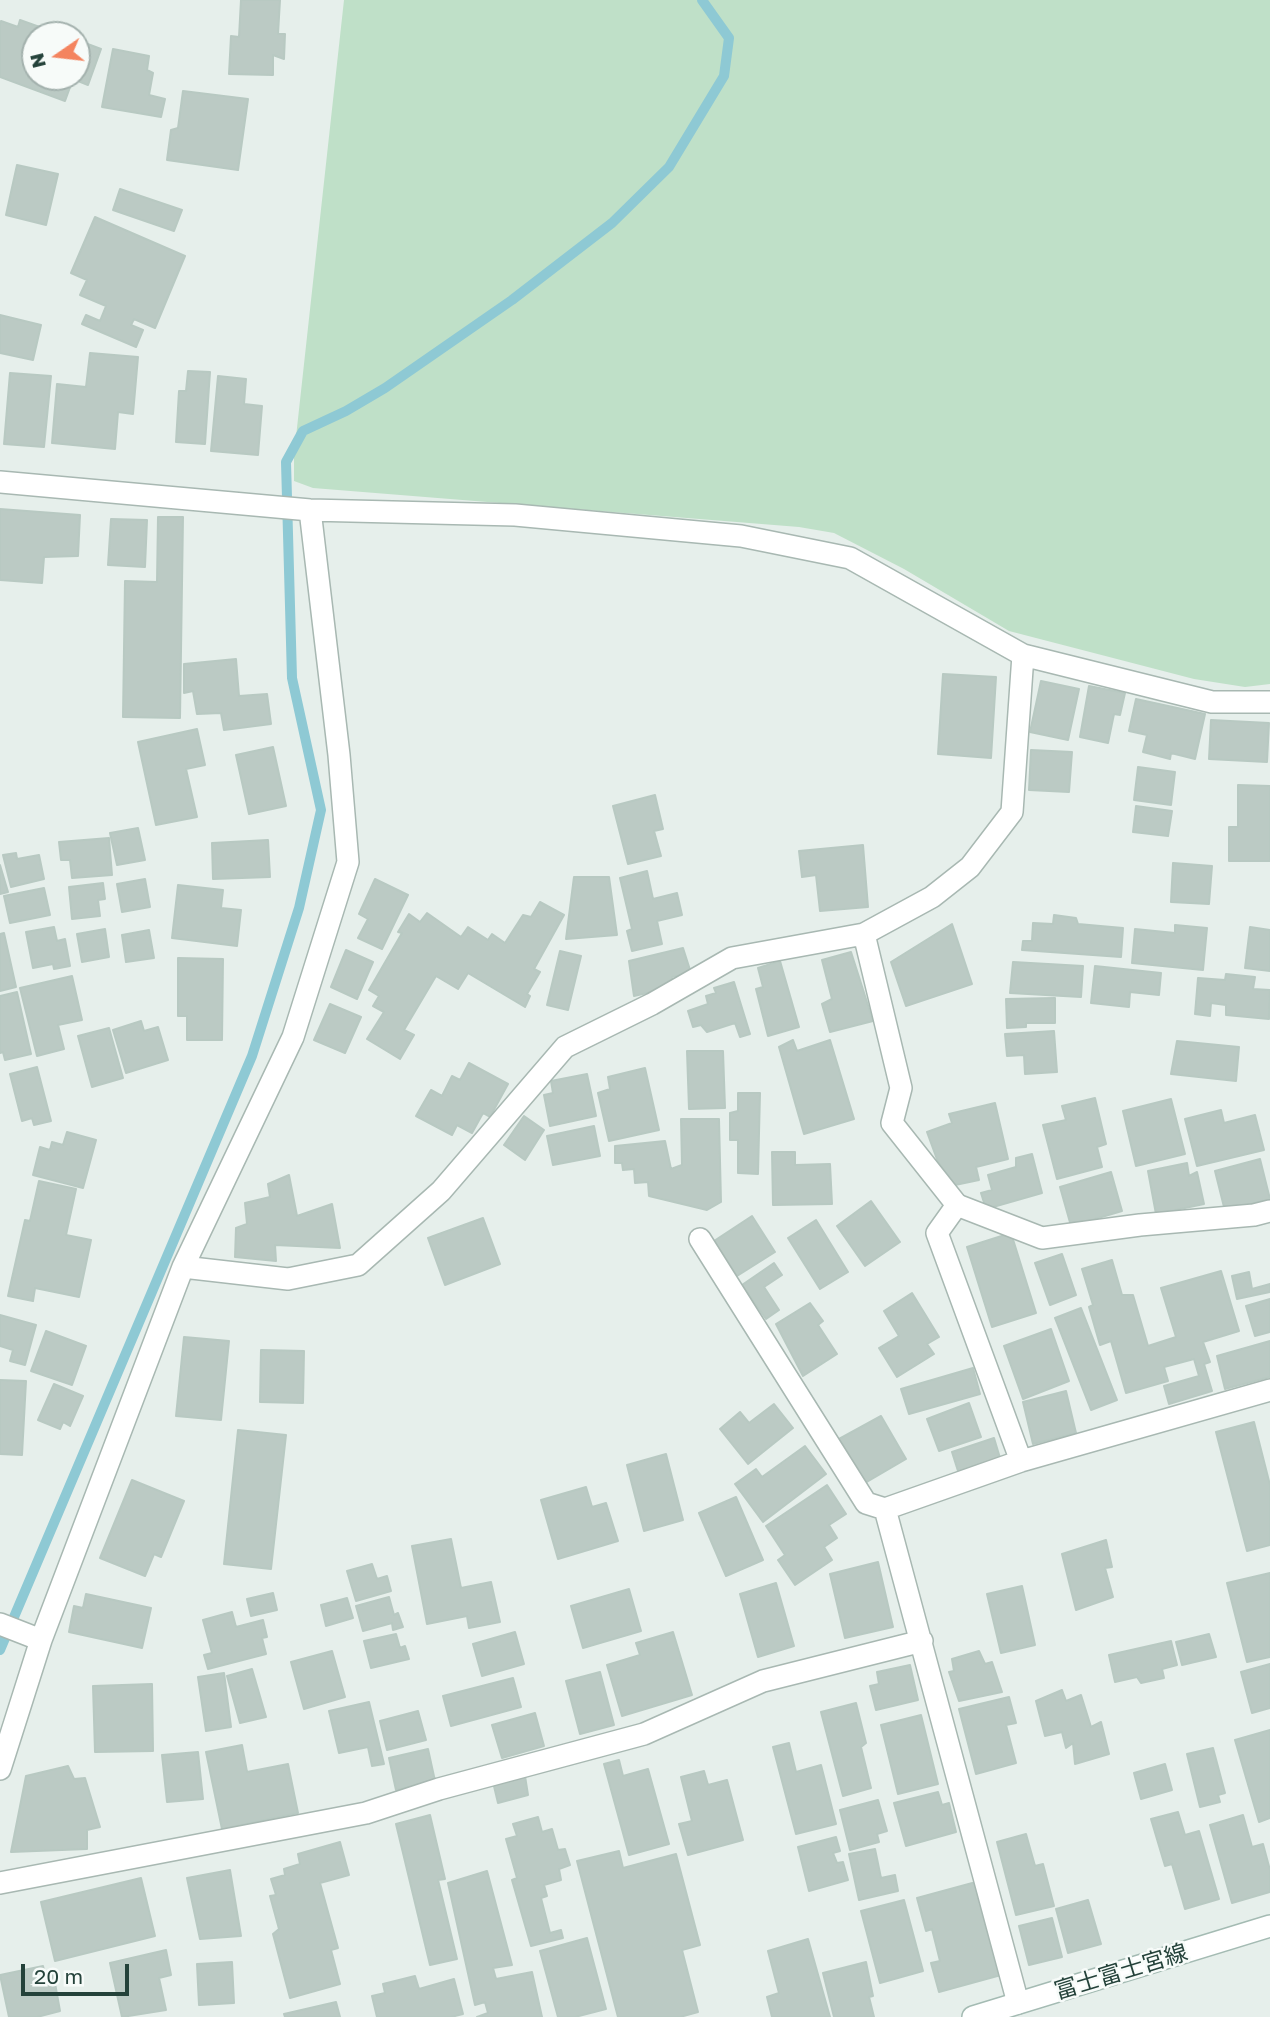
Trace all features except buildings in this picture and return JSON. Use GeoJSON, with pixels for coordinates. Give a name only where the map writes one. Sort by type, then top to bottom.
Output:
{"type":"FeatureCollection","features":[{"type":"Feature","properties":{"kind":"street"},"geometry":{"type":"LineString","coordinates":[[0,482],[310,510],[515,515],[741,536],[850,558],[1023,655],[1212,702],[1270,702]]}},
{"type":"Feature","properties":{"kind":"street"},"geometry":{"type":"LineString","coordinates":[[0,1769],[41,1640],[183,1267],[293,1037],[348,862],[339,755],[310,510]]}},
{"type":"Feature","properties":{"kind":"street"},"geometry":{"type":"LineString","coordinates":[[183,1267],[288,1279],[358,1265],[441,1191],[565,1048],[652,1004],[732,958],[864,934],[932,897],[970,867],[1012,812],[1023,655]]}},
{"type":"Feature","properties":{"kind":"street"},"geometry":{"type":"LineString","coordinates":[[864,934],[901,1088],[892,1123],[957,1205],[1042,1238],[1270,1211]]}},
{"type":"Feature","properties":{"kind":"street"},"geometry":{"type":"LineString","coordinates":[[957,1205],[937,1233],[1021,1461]]}},
{"type":"Feature","properties":{"kind":"street"},"geometry":{"type":"LineString","coordinates":[[700,1239],[866,1503],[885,1509],[1021,1461],[1270,1390]]}},
{"type":"Feature","properties":{"kind":"street"},"geometry":{"type":"LineString","coordinates":[[885,1509],[1018,2003]]}},
{"type":"Feature","properties":{"kind":"street"},"geometry":{"type":"LineString","coordinates":[[0,1624],[41,1640]]}},
{"type":"Feature","properties":{"kind":"street"},"geometry":{"type":"LineString","coordinates":[[0,1883],[366,1813],[439,1789],[644,1734],[763,1681],[922,1641]]}},
{"type":"Feature","properties":{"kind":"street","name":"富士富士宮線"},"geometry":{"type":"LineString","coordinates":[[973,2017],[1270,1926]]}},
{"type":"Feature","properties":{"kind":"green space"},"geometry":{"type":"Polygon","coordinates":[[[344,0],[1270,0],[1270,684],[1245,687],[1194,679],[1009,631],[904,569],[834,533],[799,527],[313,488],[294,481],[294,455],[344,0]]]}},
{"type":"Feature","properties":{"kind":"waterway"},"geometry":{"type":"LineString","coordinates":[[0,1650],[252,1056],[299,908],[321,810],[292,678],[286,462],[303,431],[346,411],[385,388],[512,300],[612,223],[669,167],[724,76],[729,38],[702,0]]}}]}
